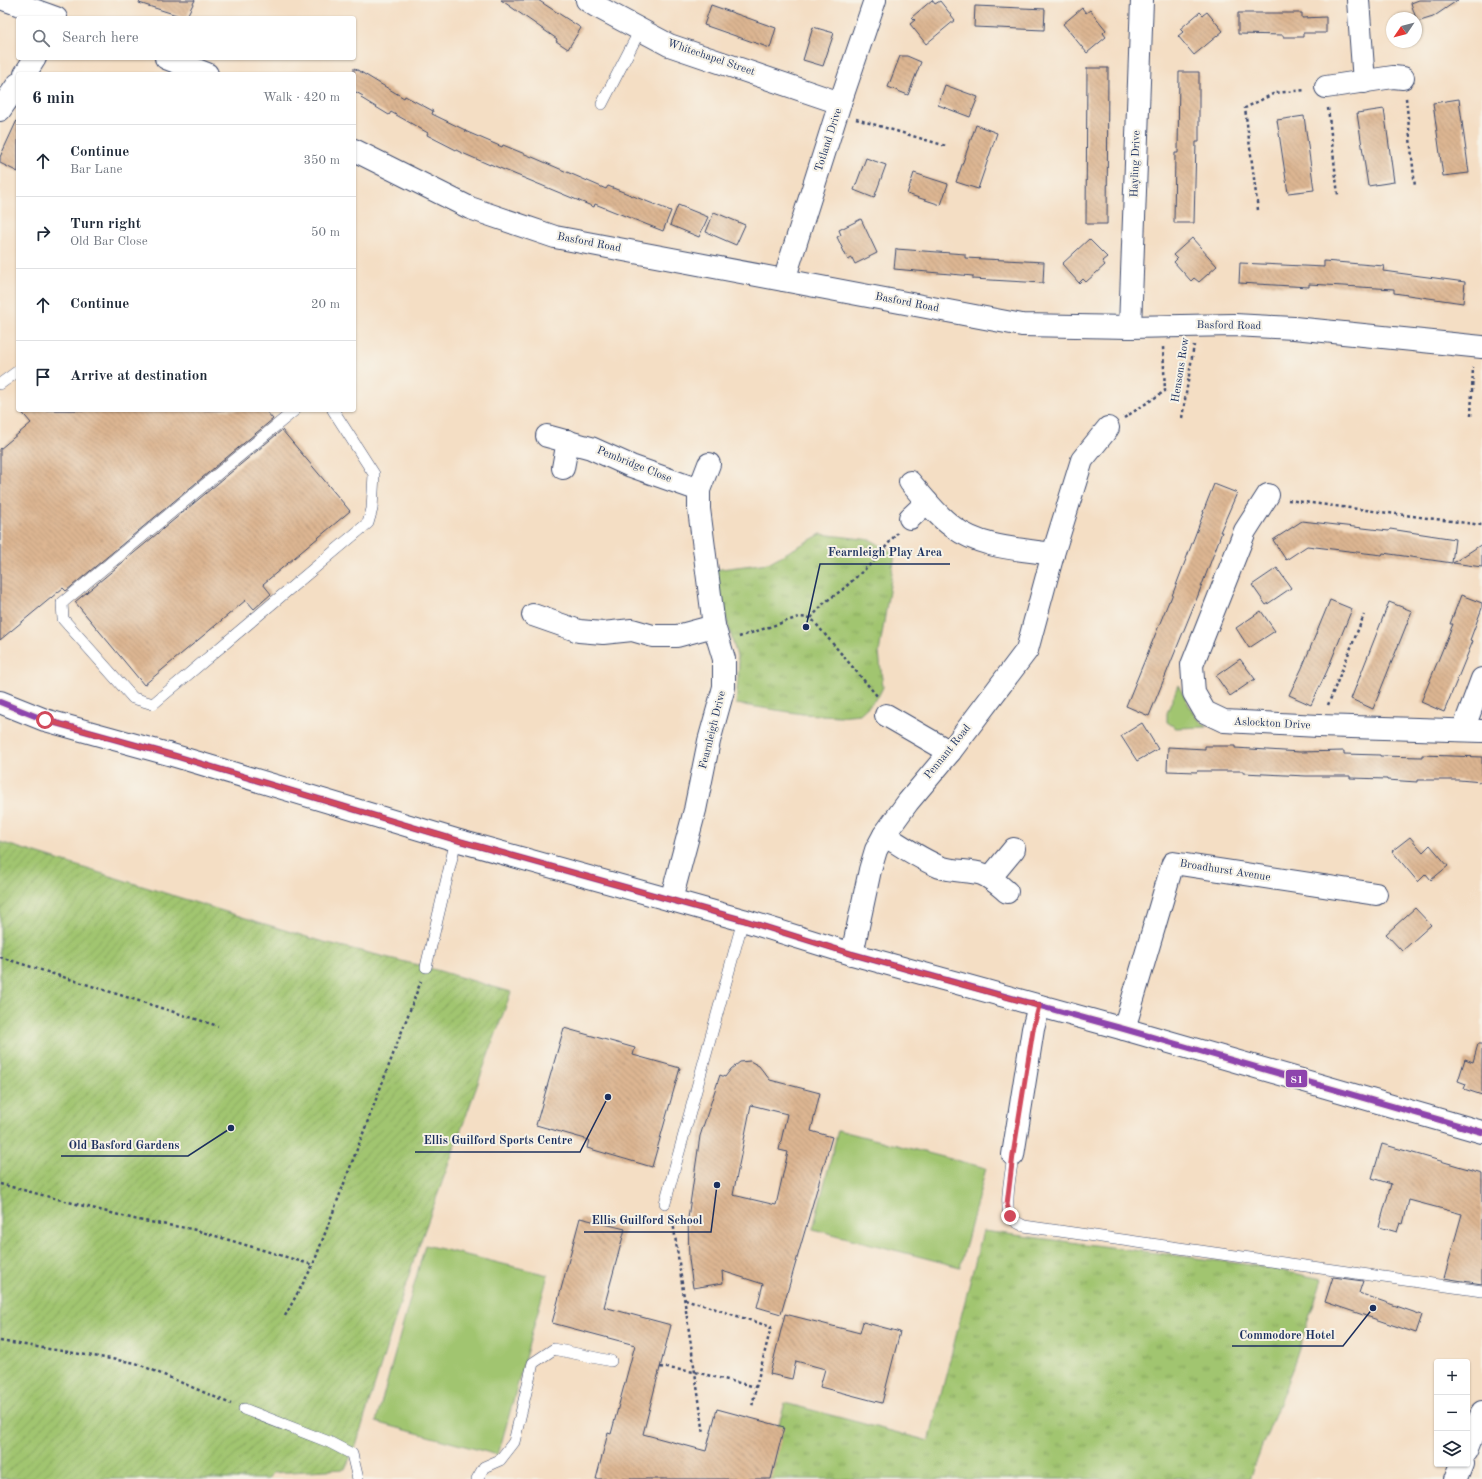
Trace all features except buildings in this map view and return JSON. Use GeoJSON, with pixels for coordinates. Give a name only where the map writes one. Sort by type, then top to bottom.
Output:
{"type":"FeatureCollection","features":[{"type":"Feature","properties":{"kind":"main road"},"geometry":{"type":"LineString","coordinates":[[6,0],[55,13]]}},
{"type":"Feature","properties":{"kind":"main road","name":"Whitechapel Street"},"geometry":{"type":"LineString","coordinates":[[587,0],[669,45],[839,108]]}},
{"type":"Feature","properties":{"kind":"main road","name":"Totland Drive"},"geometry":{"type":"LineString","coordinates":[[784,280],[875,0]]}},
{"type":"Feature","properties":{"kind":"main road","name":"Hayling Drive"},"geometry":{"type":"LineString","coordinates":[[1130,327],[1142,0]]}},
{"type":"Feature","properties":{"kind":"main road"},"geometry":{"type":"LineString","coordinates":[[1358,0],[1364,82]]}},
{"type":"Feature","properties":{"kind":"main road"},"geometry":{"type":"LineString","coordinates":[[26,72],[34,60]]}},
{"type":"Feature","properties":{"kind":"main road"},"geometry":{"type":"LineString","coordinates":[[171,60],[202,72]]}},
{"type":"Feature","properties":{"kind":"main road"},"geometry":{"type":"LineString","coordinates":[[1326,87],[1393,77],[1404,78]]}},
{"type":"Feature","properties":{"kind":"main road"},"geometry":{"type":"LineString","coordinates":[[0,110],[16,87]]}},
{"type":"Feature","properties":{"kind":"main road","name":"Basford Road"},"geometry":{"type":"LineString","coordinates":[[356,151],[470,208],[555,237],[1022,324],[1130,327],[1234,325],[1294,328],[1478,347]]}},
{"type":"Feature","properties":{"kind":"main road","name":"Pennant Road"},"geometry":{"type":"LineString","coordinates":[[852,954],[870,870],[876,850],[884,835],[908,802],[950,752],[1027,650],[1053,554],[1075,456],[1108,428]]}},
{"type":"Feature","properties":{"kind":"main road","name":"Pembridge Close"},"geometry":{"type":"LineString","coordinates":[[547,436],[591,448],[631,466],[699,490]]}},
{"type":"Feature","properties":{"kind":"main road"},"geometry":{"type":"LineString","coordinates":[[563,468],[568,441]]}},
{"type":"Feature","properties":{"kind":"main road","name":"Fearnleigh Drive"},"geometry":{"type":"LineString","coordinates":[[671,900],[695,810],[709,741],[724,687],[724,659],[716,634],[698,509],[699,490],[709,464]]}},
{"type":"Feature","properties":{"kind":"main road"},"geometry":{"type":"LineString","coordinates":[[910,482],[927,502],[952,527],[972,538],[991,545],[1053,554]]}},
{"type":"Feature","properties":{"kind":"main road","name":"Aslockton Drive"},"geometry":{"type":"LineString","coordinates":[[1268,495],[1245,531],[1192,665],[1194,693],[1205,712],[1224,721],[1319,726],[1473,730]]}},
{"type":"Feature","properties":{"kind":"main road"},"geometry":{"type":"LineString","coordinates":[[910,518],[927,502]]}},
{"type":"Feature","properties":{"kind":"main road"},"geometry":{"type":"LineString","coordinates":[[533,614],[579,631],[603,633],[632,630],[653,636],[716,634]]}},
{"type":"Feature","properties":{"kind":"main road"},"geometry":{"type":"LineString","coordinates":[[1473,730],[1482,679]]}},
{"type":"Feature","properties":{"kind":"main road"},"geometry":{"type":"LineString","coordinates":[[0,702],[45,720],[172,755],[456,840],[743,920],[852,954],[1482,1132]]}},
{"type":"Feature","properties":{"kind":"main road"},"geometry":{"type":"LineString","coordinates":[[886,715],[950,752]]}},
{"type":"Feature","properties":{"kind":"main road"},"geometry":{"type":"LineString","coordinates":[[884,835],[914,854],[940,867],[956,871],[981,874],[990,878],[1007,892]]}},
{"type":"Feature","properties":{"kind":"main road"},"geometry":{"type":"LineString","coordinates":[[990,878],[1014,849]]}},
{"type":"Feature","properties":{"kind":"main road","name":"Broadhurst Avenue"},"geometry":{"type":"LineString","coordinates":[[1124,1030],[1173,863],[1376,894]]}},
{"type":"Feature","properties":{"kind":"main road"},"geometry":{"type":"LineString","coordinates":[[1013,1155],[1033,1030],[1039,1006]]}},
{"type":"Feature","properties":{"kind":"main road"},"geometry":{"type":"LineString","coordinates":[[1470,1443],[1482,1412]]}},
{"type":"Feature","properties":{"kind":"main road"},"geometry":{"type":"LineString","coordinates":[[1456,1479],[1461,1467]]}},
{"type":"Feature","properties":{"kind":"lane"},"geometry":{"type":"LineString","coordinates":[[602,104],[640,30]]}},
{"type":"Feature","properties":{"kind":"lane"},"geometry":{"type":"LineString","coordinates":[[0,384],[16,372]]}},
{"type":"Feature","properties":{"kind":"lane"},"geometry":{"type":"LineString","coordinates":[[293,412],[62,602],[64,619],[133,698],[153,704],[368,523],[372,509],[374,474],[334,412]]}},
{"type":"Feature","properties":{"kind":"lane"},"geometry":{"type":"LineString","coordinates":[[426,967],[456,840]]}},
{"type":"Feature","properties":{"kind":"lane"},"geometry":{"type":"LineString","coordinates":[[665,1203],[743,920]]}},
{"type":"Feature","properties":{"kind":"lane"},"geometry":{"type":"LineString","coordinates":[[1013,1155],[1007,1204],[1010,1216],[1016,1222],[1024,1226],[1482,1291]]}},
{"type":"Feature","properties":{"kind":"lane"},"geometry":{"type":"LineString","coordinates":[[477,1479],[484,1467],[500,1460],[514,1442],[533,1363],[554,1349],[611,1361]]}},
{"type":"Feature","properties":{"kind":"lane"},"geometry":{"type":"LineString","coordinates":[[244,1409],[328,1442],[352,1454],[358,1479]]}},
{"type":"Feature","properties":{"kind":"path"},"geometry":{"type":"LineString","coordinates":[[1404,78],[1415,187]]}},
{"type":"Feature","properties":{"kind":"path"},"geometry":{"type":"LineString","coordinates":[[1258,210],[1245,108],[1275,93],[1326,87],[1338,195]]}},
{"type":"Feature","properties":{"kind":"path"},"geometry":{"type":"LineString","coordinates":[[839,108],[946,146]]}},
{"type":"Feature","properties":{"kind":"path"},"geometry":{"type":"LineString","coordinates":[[1108,428],[1165,391],[1162,326]]}},
{"type":"Feature","properties":{"kind":"path","name":"Hensons Row"},"geometry":{"type":"LineString","coordinates":[[1182,418],[1197,326]]}},
{"type":"Feature","properties":{"kind":"path"},"geometry":{"type":"LineString","coordinates":[[1471,416],[1478,347]]}},
{"type":"Feature","properties":{"kind":"path"},"geometry":{"type":"LineString","coordinates":[[1268,495],[1291,501],[1482,525]]}},
{"type":"Feature","properties":{"kind":"path"},"geometry":{"type":"LineString","coordinates":[[811,618],[825,602],[842,590],[875,560],[910,518]]}},
{"type":"Feature","properties":{"kind":"path"},"geometry":{"type":"LineString","coordinates":[[1319,726],[1364,615]]}},
{"type":"Feature","properties":{"kind":"path"},"geometry":{"type":"LineString","coordinates":[[716,634],[733,638],[799,617],[811,618],[878,697],[886,715]]}},
{"type":"Feature","properties":{"kind":"path"},"geometry":{"type":"LineString","coordinates":[[0,958],[218,1026]]}},
{"type":"Feature","properties":{"kind":"path"},"geometry":{"type":"LineString","coordinates":[[285,1316],[313,1265],[426,967]]}},
{"type":"Feature","properties":{"kind":"path"},"geometry":{"type":"LineString","coordinates":[[0,1184],[138,1220],[192,1229],[313,1265]]}},
{"type":"Feature","properties":{"kind":"path"},"geometry":{"type":"LineString","coordinates":[[665,1203],[673,1217],[704,1434]]}},
{"type":"Feature","properties":{"kind":"path"},"geometry":{"type":"LineString","coordinates":[[685,1299],[770,1327],[752,1407]]}},
{"type":"Feature","properties":{"kind":"path"},"geometry":{"type":"LineString","coordinates":[[0,1341],[136,1363],[244,1409]]}},
{"type":"Feature","properties":{"kind":"path"},"geometry":{"type":"LineString","coordinates":[[660,1367],[695,1372],[756,1387]]}},
{"type":"Feature","properties":{"kind":"green space"},"geometry":{"type":"Polygon","coordinates":[[[821,534],[871,540],[895,554],[879,653],[883,687],[878,697],[860,714],[839,716],[803,714],[736,704],[739,664],[713,570],[768,563],[821,534]]]}},
{"type":"Feature","properties":{"kind":"green space"},"geometry":{"type":"Polygon","coordinates":[[[1178,685],[1195,716],[1207,727],[1176,728],[1167,722],[1167,713],[1178,685]]]}},
{"type":"Feature","properties":{"kind":"green space"},"geometry":{"type":"Polygon","coordinates":[[[0,842],[320,941],[426,967],[511,992],[412,1265],[356,1445],[345,1469],[272,1473],[268,1479],[0,1479],[0,842]]]}},
{"type":"Feature","properties":{"kind":"green space"},"geometry":{"type":"Polygon","coordinates":[[[838,1130],[986,1168],[960,1267],[813,1229],[838,1130]]]}},
{"type":"Feature","properties":{"kind":"green space"},"geometry":{"type":"Polygon","coordinates":[[[983,1231],[1259,1266],[1322,1279],[1288,1381],[1249,1479],[763,1479],[785,1403],[929,1441],[983,1231]]]}},
{"type":"Feature","properties":{"kind":"green space"},"geometry":{"type":"Polygon","coordinates":[[[425,1245],[548,1275],[498,1455],[376,1422],[425,1245]]]}},
{"type":"Feature","properties":{"kind":"transit line","name":"81"},"geometry":{"type":"LineString","coordinates":[[0,702],[45,720],[172,755],[456,840],[743,920],[852,954],[1124,1029],[1482,1132]]}},
{"type":"Feature","properties":{"kind":"place","name":"Fearnleigh Play Area"},"geometry":{"type":"Point","coordinates":[806,627]}},
{"type":"Feature","properties":{"kind":"place","name":"Ellis Guilford Sports Centre"},"geometry":{"type":"Point","coordinates":[608,1097]}},
{"type":"Feature","properties":{"kind":"place","name":"Old Basford Gardens"},"geometry":{"type":"Point","coordinates":[231,1128]}},
{"type":"Feature","properties":{"kind":"place","name":"Ellis Guilford School"},"geometry":{"type":"Point","coordinates":[717,1185]}},
{"type":"Feature","properties":{"kind":"place","name":"Commodore Hotel"},"geometry":{"type":"Point","coordinates":[1373,1308]}},
{"type":"Feature","properties":{"kind":"route"},"geometry":{"type":"LineString","coordinates":[[45,720],[172,755],[456,840],[743,920],[852,954],[1039,1006],[1033,1030],[1013,1155],[1007,1204],[1010,1216]]}}]}
